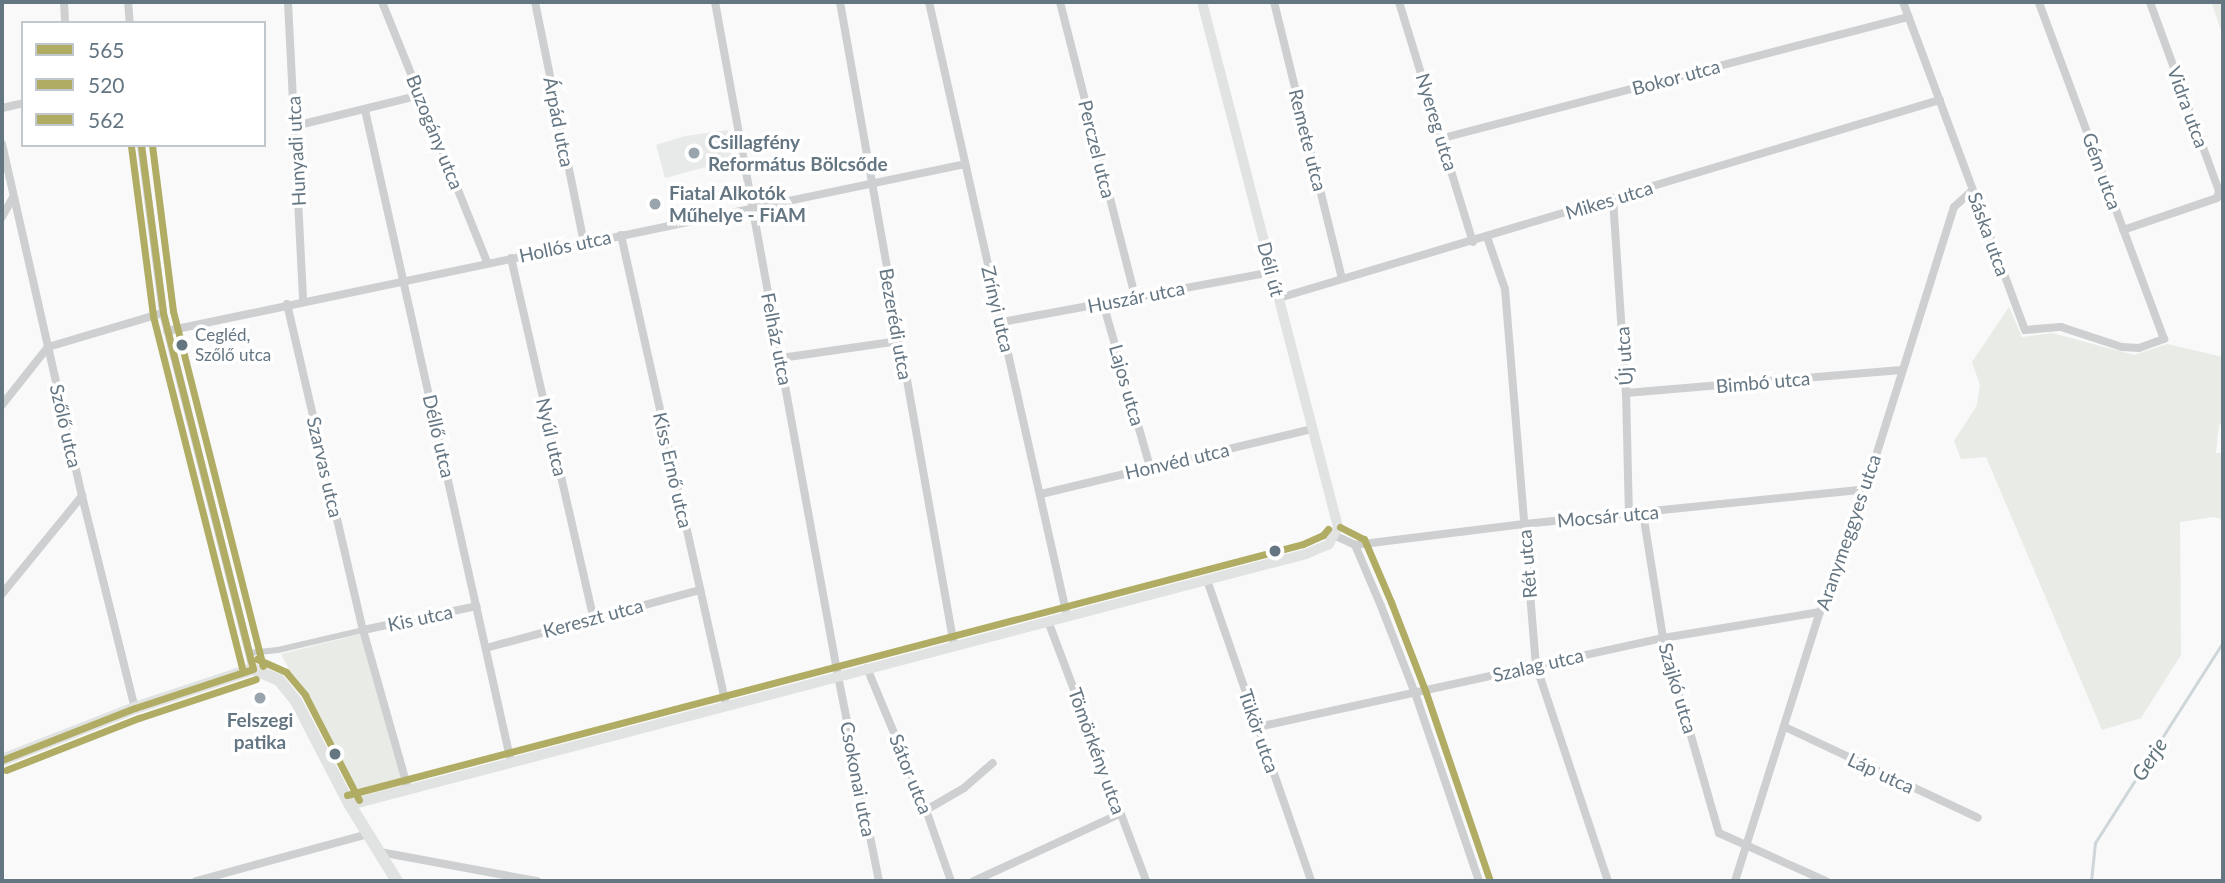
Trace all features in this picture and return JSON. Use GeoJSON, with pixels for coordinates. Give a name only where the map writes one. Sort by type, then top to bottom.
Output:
{"type":"FeatureCollection","features":[{"type":"Feature","properties":{"kind":"main road","name":"Déli út"},"geometry":{"type":"LineString","coordinates":[[1202,2],[1338,527],[1336,536]]}},
{"type":"Feature","properties":{"kind":"main road"},"geometry":{"type":"LineString","coordinates":[[350,805],[1306,554],[1329,544],[1336,536]]}},
{"type":"Feature","properties":{"kind":"main road"},"geometry":{"type":"LineString","coordinates":[[2,760],[135,708],[253,669],[279,680],[296,701],[350,805],[397,881]]}},
{"type":"Feature","properties":{"kind":"street"},"geometry":{"type":"LineString","coordinates":[[64,2],[65,21]]}},
{"type":"Feature","properties":{"kind":"street"},"geometry":{"type":"LineString","coordinates":[[128,2],[130,21]]}},
{"type":"Feature","properties":{"kind":"street","name":"Hunyadi utca"},"geometry":{"type":"LineString","coordinates":[[289,2],[303,300]]}},
{"type":"Feature","properties":{"kind":"street","name":"Buzogány utca"},"geometry":{"type":"LineString","coordinates":[[382,2],[487,262]]}},
{"type":"Feature","properties":{"kind":"street","name":"Árpád utca"},"geometry":{"type":"LineString","coordinates":[[535,2],[584,242]]}},
{"type":"Feature","properties":{"kind":"street","name":"Felház utca"},"geometry":{"type":"LineString","coordinates":[[715,2],[838,676]]}},
{"type":"Feature","properties":{"kind":"street","name":"Bezerédi utca"},"geometry":{"type":"LineString","coordinates":[[840,2],[954,645]]}},
{"type":"Feature","properties":{"kind":"street","name":"Zrínyi utca"},"geometry":{"type":"LineString","coordinates":[[929,2],[1067,616]]}},
{"type":"Feature","properties":{"kind":"street","name":"Perczel utca"},"geometry":{"type":"LineString","coordinates":[[1060,2],[1135,296]]}},
{"type":"Feature","properties":{"kind":"street","name":"Remete utca"},"geometry":{"type":"LineString","coordinates":[[1274,2],[1342,278]]}},
{"type":"Feature","properties":{"kind":"street","name":"Nyereg utca"},"geometry":{"type":"LineString","coordinates":[[1399,2],[1473,242]]}},
{"type":"Feature","properties":{"kind":"street","name":"Sáska utca"},"geometry":{"type":"LineString","coordinates":[[1903,2],[2025,330],[2061,327],[2132,349],[2164,339]]}},
{"type":"Feature","properties":{"kind":"street","name":"Gém utca"},"geometry":{"type":"LineString","coordinates":[[2039,2],[2164,339]]}},
{"type":"Feature","properties":{"kind":"street","name":"Vidra utca"},"geometry":{"type":"LineString","coordinates":[[2123,230],[2217,198],[2218,191],[2150,2]]}},
{"type":"Feature","properties":{"kind":"street","name":"Bokor utca"},"geometry":{"type":"LineString","coordinates":[[1443,138],[1909,17]]}},
{"type":"Feature","properties":{"kind":"street"},"geometry":{"type":"LineString","coordinates":[[295,126],[420,94]]}},
{"type":"Feature","properties":{"kind":"street","name":"Mikes utca"},"geometry":{"type":"LineString","coordinates":[[1279,298],[1940,100]]}},
{"type":"Feature","properties":{"kind":"street"},"geometry":{"type":"LineString","coordinates":[[2,108],[21,103]]}},
{"type":"Feature","properties":{"kind":"street","name":"Déllő utca"},"geometry":{"type":"LineString","coordinates":[[365,110],[511,762]]}},
{"type":"Feature","properties":{"kind":"street","name":"Szőlő utca"},"geometry":{"type":"LineString","coordinates":[[2,144],[82,496],[135,708]]}},
{"type":"Feature","properties":{"kind":"street"},"geometry":{"type":"LineString","coordinates":[[141,147],[163,313],[253,669]]}},
{"type":"Feature","properties":{"kind":"street","name":"Hollós utca"},"geometry":{"type":"LineString","coordinates":[[167,331],[303,300],[964,164]]}},
{"type":"Feature","properties":{"kind":"street","name":"Aranymeggyes utca"},"geometry":{"type":"LineString","coordinates":[[1735,881],[1819,612],[1861,490],[1875,459],[1954,206],[1973,190]]}},
{"type":"Feature","properties":{"kind":"street"},"geometry":{"type":"LineString","coordinates":[[2,217],[13,197]]}},
{"type":"Feature","properties":{"kind":"street","name":"Új utca"},"geometry":{"type":"LineString","coordinates":[[1613,199],[1626,393],[1629,514]]}},
{"type":"Feature","properties":{"kind":"street","name":"Kiss Ernő utca"},"geometry":{"type":"LineString","coordinates":[[621,234],[726,706]]}},
{"type":"Feature","properties":{"kind":"street","name":"Rét utca"},"geometry":{"type":"LineString","coordinates":[[1487,237],[1505,289],[1536,665],[1608,881]]}},
{"type":"Feature","properties":{"kind":"street","name":"Nyúl utca"},"geometry":{"type":"LineString","coordinates":[[511,258],[593,617]]}},
{"type":"Feature","properties":{"kind":"street","name":"Huszár utca"},"geometry":{"type":"LineString","coordinates":[[1002,321],[1271,272]]}},
{"type":"Feature","properties":{"kind":"street","name":"Lajos utca"},"geometry":{"type":"LineString","coordinates":[[1103,303],[1150,467]]}},
{"type":"Feature","properties":{"kind":"street","name":"Szarvas utca"},"geometry":{"type":"LineString","coordinates":[[286,304],[363,630],[408,789]]}},
{"type":"Feature","properties":{"kind":"street"},"geometry":{"type":"LineString","coordinates":[[2,405],[48,347],[163,313]]}},
{"type":"Feature","properties":{"kind":"street"},"geometry":{"type":"LineString","coordinates":[[781,358],[899,341]]}},
{"type":"Feature","properties":{"kind":"street","name":"Bimbó utca"},"geometry":{"type":"LineString","coordinates":[[1626,393],[1901,370]]}},
{"type":"Feature","properties":{"kind":"street","name":"Honvéd utca"},"geometry":{"type":"LineString","coordinates":[[1041,494],[1312,429]]}},
{"type":"Feature","properties":{"kind":"street","name":"Mocsár utca"},"geometry":{"type":"LineString","coordinates":[[1355,545],[1524,524],[1861,490]]}},
{"type":"Feature","properties":{"kind":"street"},"geometry":{"type":"LineString","coordinates":[[2,594],[82,496]]}},
{"type":"Feature","properties":{"kind":"street","name":"Szajkó utca"},"geometry":{"type":"LineString","coordinates":[[1643,513],[1663,638],[1719,833],[1826,881]]}},
{"type":"Feature","properties":{"kind":"street"},"geometry":{"type":"LineString","coordinates":[[1336,536],[1355,545],[1415,693],[1479,881]]}},
{"type":"Feature","properties":{"kind":"street","name":"Tükör utca"},"geometry":{"type":"LineString","coordinates":[[1208,580],[1311,881]]}},
{"type":"Feature","properties":{"kind":"street","name":"Kereszt utca"},"geometry":{"type":"LineString","coordinates":[[486,648],[700,590]]}},
{"type":"Feature","properties":{"kind":"street","name":"Kis utca"},"geometry":{"type":"LineString","coordinates":[[363,630],[477,606]]}},
{"type":"Feature","properties":{"kind":"street","name":"Szalag utca"},"geometry":{"type":"LineString","coordinates":[[1258,727],[1663,638],[1819,612]]}},
{"type":"Feature","properties":{"kind":"street","name":"Tömörkény utca"},"geometry":{"type":"LineString","coordinates":[[1048,621],[1146,881]]}},
{"type":"Feature","properties":{"kind":"street"},"geometry":{"type":"LineString","coordinates":[[249,653],[269,652],[363,630]]}},
{"type":"Feature","properties":{"kind":"street","name":"Sátor utca"},"geometry":{"type":"LineString","coordinates":[[867,668],[926,810],[951,881]]}},
{"type":"Feature","properties":{"kind":"street","name":"Csokonai utca"},"geometry":{"type":"LineString","coordinates":[[838,676],[879,881]]}},
{"type":"Feature","properties":{"kind":"street","name":"Láp utca"},"geometry":{"type":"LineString","coordinates":[[1785,727],[1978,818]]}},
{"type":"Feature","properties":{"kind":"street"},"geometry":{"type":"LineString","coordinates":[[926,810],[964,788],[993,763]]}},
{"type":"Feature","properties":{"kind":"street"},"geometry":{"type":"LineString","coordinates":[[974,881],[1120,814]]}},
{"type":"Feature","properties":{"kind":"street"},"geometry":{"type":"LineString","coordinates":[[199,881],[368,834]]}},
{"type":"Feature","properties":{"kind":"street"},"geometry":{"type":"LineString","coordinates":[[380,852],[537,881]]}},
{"type":"Feature","properties":{"kind":"shaded area"},"geometry":{"type":"Polygon","coordinates":[[[2211,2],[2223,2],[2223,36],[2214,10],[2211,2]]]}},
{"type":"Feature","properties":{"kind":"shaded area","name":"Csillagfény Református Bölcsőde"},"geometry":{"type":"Polygon","coordinates":[[[728,130],[732,160],[665,178],[656,145],[685,136],[728,130]]]}},
{"type":"Feature","properties":{"kind":"shaded area"},"geometry":{"type":"Polygon","coordinates":[[[2009,307],[2022,337],[2052,333],[2134,355],[2167,344],[2223,357],[2223,426],[2219,424],[2216,453],[2223,453],[2223,520],[2214,517],[2180,522],[2181,655],[2141,718],[2102,730],[1986,457],[1961,459],[1954,441],[1977,405],[1980,385],[1972,362],[2009,307]]]}},
{"type":"Feature","properties":{"kind":"shaded area"},"geometry":{"type":"Polygon","coordinates":[[[361,634],[408,789],[360,802],[281,654],[361,634]]]}},
{"type":"Feature","properties":{"kind":"waterway","name":"Gerje"},"geometry":{"type":"LineString","coordinates":[[2091,881],[2095,843],[2223,642]]}},
{"type":"Feature","properties":{"kind":"transit line","name":"520"},"geometry":{"type":"LineString","coordinates":[[131,147],[153,316],[243,672]]}},
{"type":"Feature","properties":{"kind":"transit line","name":"565"},"geometry":{"type":"LineString","coordinates":[[141,147],[163,313],[253,669]]}},
{"type":"Feature","properties":{"kind":"transit line","name":"562"},"geometry":{"type":"LineString","coordinates":[[152,147],[173,311],[263,666]]}},
{"type":"Feature","properties":{"kind":"transit line","name":"562"},"geometry":{"type":"LineString","coordinates":[[1340,527],[1364,539],[1391,602],[1425,690],[1489,878]]}},
{"type":"Feature","properties":{"kind":"transit line","name":"562"},"geometry":{"type":"LineString","coordinates":[[347,795],[1303,544],[1323,535],[1328,529]]}},
{"type":"Feature","properties":{"kind":"transit line","name":"562"},"geometry":{"type":"LineString","coordinates":[[257,659],[286,672],[305,695],[359,800]]}},
{"type":"Feature","properties":{"kind":"transit line","name":"565"},"geometry":{"type":"LineString","coordinates":[[2,760],[135,708],[253,669]]}},
{"type":"Feature","properties":{"kind":"transit line","name":"520"},"geometry":{"type":"LineString","coordinates":[[6,770],[139,718],[256,679]]}},
{"type":"Feature","properties":{"kind":"place","name":"Csillagfény Református Bölcsőde"},"geometry":{"type":"Point","coordinates":[694,153]}},
{"type":"Feature","properties":{"kind":"place","name":"Fiatal Alkotók Műhelye - FiAM"},"geometry":{"type":"Point","coordinates":[655,204]}},
{"type":"Feature","properties":{"kind":"place","name":"Cegléd, Szőlő utca"},"geometry":{"type":"Point","coordinates":[182,345]}},
{"type":"Feature","properties":{"kind":"place","name":"Felszegi patika"},"geometry":{"type":"Point","coordinates":[260,698]}}]}
